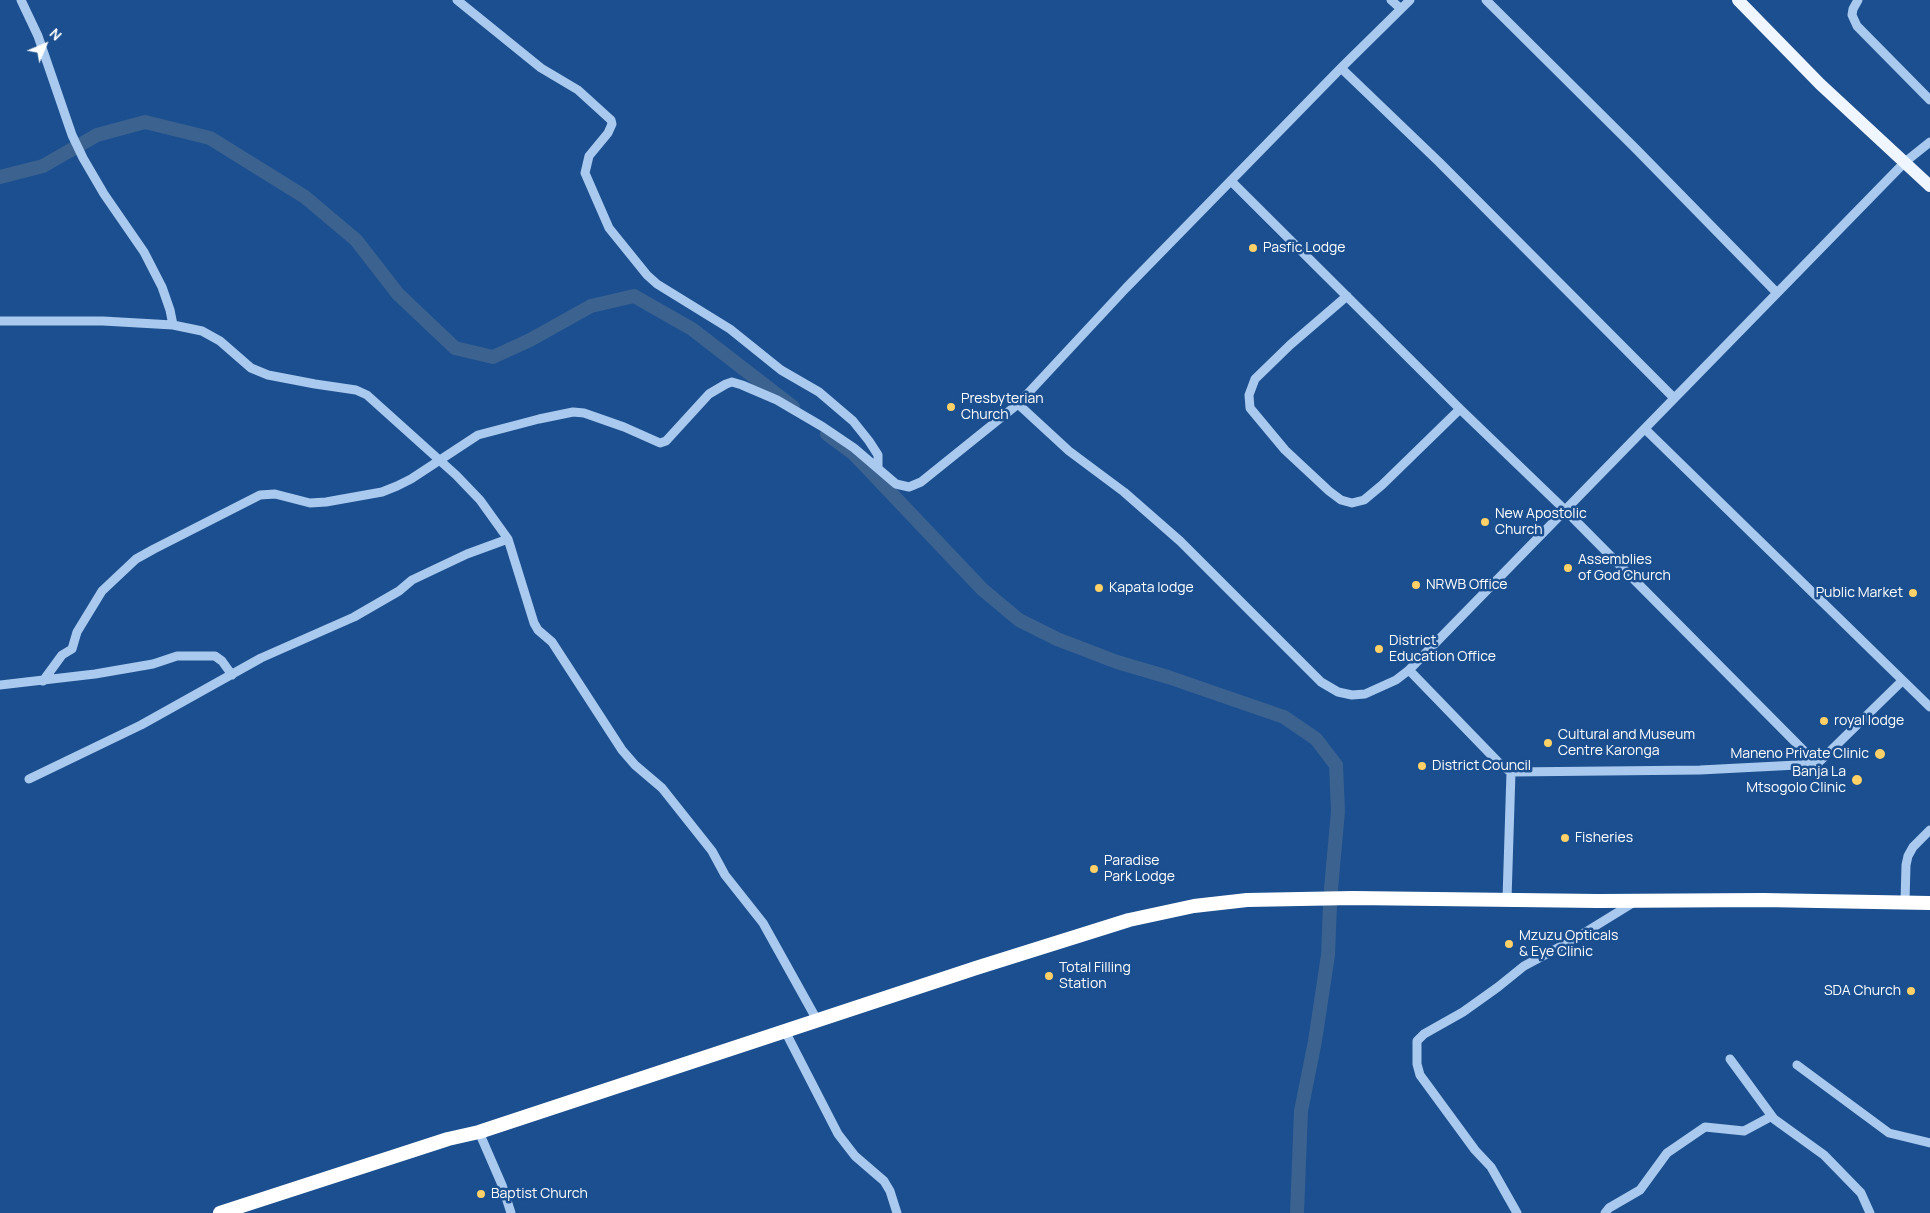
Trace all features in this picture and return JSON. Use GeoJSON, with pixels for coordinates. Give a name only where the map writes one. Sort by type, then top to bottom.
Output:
{"type":"FeatureCollection","features":[{"type":"Feature","properties":{"kind":"highway"},"geometry":{"type":"LineString","coordinates":[[220,1213],[448,1140],[479,1132],[817,1020],[1129,920],[1194,906],[1238,901],[1353,898],[1763,900],[1905,902],[1929,906]]}},
{"type":"Feature","properties":{"kind":"main road"},"geometry":{"type":"LineString","coordinates":[[1738,0],[1820,84],[1930,186]]}},
{"type":"Feature","properties":{"kind":"street"},"geometry":{"type":"LineString","coordinates":[[21,0],[38,36],[72,135],[104,194],[144,252],[162,287],[170,310],[172,325]]}},
{"type":"Feature","properties":{"kind":"street"},"geometry":{"type":"LineString","coordinates":[[457,0],[541,68],[586,96],[611,120],[612,124],[608,133],[588,156],[585,173],[608,228],[647,275],[658,284],[730,329],[781,370],[819,392],[853,421],[869,441],[878,455],[878,467]]}},
{"type":"Feature","properties":{"kind":"street"},"geometry":{"type":"LineString","coordinates":[[1391,0],[1401,9]]}},
{"type":"Feature","properties":{"kind":"street"},"geometry":{"type":"LineString","coordinates":[[43,681],[62,655],[72,650],[77,632],[102,591],[136,559],[260,495],[275,494],[310,503],[382,492],[405,483],[486,431],[573,412],[602,418],[660,442],[666,441],[709,394],[732,382],[777,400],[854,448],[896,484],[904,487],[913,486],[921,482],[1018,404],[1126,288],[1410,0]]}},
{"type":"Feature","properties":{"kind":"street"},"geometry":{"type":"LineString","coordinates":[[1486,0],[1777,293]]}},
{"type":"Feature","properties":{"kind":"street"},"geometry":{"type":"LineString","coordinates":[[1858,0],[1852,15],[1858,26],[1930,100]]}},
{"type":"Feature","properties":{"kind":"street"},"geometry":{"type":"LineString","coordinates":[[1341,68],[1439,162],[1674,398]]}},
{"type":"Feature","properties":{"kind":"street"},"geometry":{"type":"LineString","coordinates":[[1018,404],[1069,450],[1124,492],[1180,541],[1321,682],[1338,692],[1352,695],[1365,694],[1396,680],[1409,670],[1905,162],[1930,142]]}},
{"type":"Feature","properties":{"kind":"street"},"geometry":{"type":"LineString","coordinates":[[1231,181],[1460,409],[1565,510],[1817,764]]}},
{"type":"Feature","properties":{"kind":"street"},"geometry":{"type":"LineString","coordinates":[[1347,296],[1290,345],[1255,379],[1249,395],[1250,408],[1285,450],[1341,500],[1352,503],[1364,500],[1382,485],[1460,409]]}},
{"type":"Feature","properties":{"kind":"street"},"geometry":{"type":"LineString","coordinates":[[0,321],[103,321],[172,325],[202,331],[220,341],[251,368],[268,375],[356,390],[367,395],[440,459],[480,500],[497,522],[508,539],[530,614],[538,630],[552,642],[622,750],[635,765],[662,788],[708,845],[725,875],[766,928],[817,1020]]}},
{"type":"Feature","properties":{"kind":"street"},"geometry":{"type":"LineString","coordinates":[[1645,429],[1930,707]]}},
{"type":"Feature","properties":{"kind":"street"},"geometry":{"type":"LineString","coordinates":[[29,779],[141,725],[262,658],[354,617],[399,591],[412,580],[468,554],[508,539]]}},
{"type":"Feature","properties":{"kind":"street"},"geometry":{"type":"LineString","coordinates":[[0,686],[153,664],[177,656],[205,655],[217,657],[232,675]]}},
{"type":"Feature","properties":{"kind":"street"},"geometry":{"type":"LineString","coordinates":[[1409,670],[1510,772],[1700,770],[1817,764],[1902,681]]}},
{"type":"Feature","properties":{"kind":"street"},"geometry":{"type":"LineString","coordinates":[[1506,899],[1510,772]]}},
{"type":"Feature","properties":{"kind":"street"},"geometry":{"type":"LineString","coordinates":[[1905,902],[1908,856],[1913,847],[1930,830]]}},
{"type":"Feature","properties":{"kind":"street"},"geometry":{"type":"LineString","coordinates":[[1517,1213],[1491,1168],[1475,1150],[1420,1075],[1417,1064],[1417,1041],[1424,1034],[1470,1007],[1524,966],[1571,941],[1638,900]]}},
{"type":"Feature","properties":{"kind":"street"},"geometry":{"type":"LineString","coordinates":[[785,1031],[838,1134],[855,1156],[884,1181],[898,1213]]}},
{"type":"Feature","properties":{"kind":"street"},"geometry":{"type":"LineString","coordinates":[[1730,1059],[1772,1116],[1824,1155],[1861,1193],[1870,1213]]}},
{"type":"Feature","properties":{"kind":"street"},"geometry":{"type":"LineString","coordinates":[[1797,1064],[1889,1133],[1930,1143]]}},
{"type":"Feature","properties":{"kind":"street"},"geometry":{"type":"LineString","coordinates":[[1605,1213],[1609,1208],[1640,1190],[1667,1153],[1704,1128],[1744,1131],[1772,1116]]}},
{"type":"Feature","properties":{"kind":"street"},"geometry":{"type":"LineString","coordinates":[[479,1132],[502,1185],[511,1213]]}},
{"type":"Feature","properties":{"kind":"waterway"},"geometry":{"type":"LineString","coordinates":[[0,177],[43,166],[97,135],[145,122],[210,138],[305,197],[356,240],[398,294],[455,348],[493,357],[530,340],[591,306],[634,296],[692,329],[793,407]]}},
{"type":"Feature","properties":{"kind":"waterway"},"geometry":{"type":"LineString","coordinates":[[827,434],[854,454],[982,589],[1019,620],[1057,639],[1117,662],[1168,677],[1284,717],[1316,739],[1336,765],[1338,811],[1331,889]]}},
{"type":"Feature","properties":{"kind":"waterway"},"geometry":{"type":"LineString","coordinates":[[1297,1213],[1301,1111],[1315,1041],[1328,955],[1330,905]]}},
{"type":"Feature","properties":{"kind":"place","name":"Pasfic Lodge"},"geometry":{"type":"Point","coordinates":[1253,248]}},
{"type":"Feature","properties":{"kind":"place","name":"Presbyterian Church"},"geometry":{"type":"Point","coordinates":[951,407]}},
{"type":"Feature","properties":{"kind":"place","name":"New Apostolic Church"},"geometry":{"type":"Point","coordinates":[1485,522]}},
{"type":"Feature","properties":{"kind":"place","name":"Assemblies of God Church"},"geometry":{"type":"Point","coordinates":[1568,568]}},
{"type":"Feature","properties":{"kind":"place","name":"NRWB Office"},"geometry":{"type":"Point","coordinates":[1416,585]}},
{"type":"Feature","properties":{"kind":"place","name":"Kapata lodge"},"geometry":{"type":"Point","coordinates":[1099,588]}},
{"type":"Feature","properties":{"kind":"place","name":"Public Market"},"geometry":{"type":"Point","coordinates":[1913,593]}},
{"type":"Feature","properties":{"kind":"place","name":"District Education Office"},"geometry":{"type":"Point","coordinates":[1379,649]}},
{"type":"Feature","properties":{"kind":"place","name":"royal lodge"},"geometry":{"type":"Point","coordinates":[1824,721]}},
{"type":"Feature","properties":{"kind":"place","name":"Cultural and Museum Centre Karonga"},"geometry":{"type":"Point","coordinates":[1548,743]}},
{"type":"Feature","properties":{"kind":"place","name":"Maneno Private Clinic"},"geometry":{"type":"Point","coordinates":[1880,754]}},
{"type":"Feature","properties":{"kind":"place","name":"District Council"},"geometry":{"type":"Point","coordinates":[1422,766]}},
{"type":"Feature","properties":{"kind":"place","name":"Banja La Mtsogolo Clinic"},"geometry":{"type":"Point","coordinates":[1857,780]}},
{"type":"Feature","properties":{"kind":"place","name":"Fisheries"},"geometry":{"type":"Point","coordinates":[1565,838]}},
{"type":"Feature","properties":{"kind":"place","name":"Paradise Park Lodge"},"geometry":{"type":"Point","coordinates":[1094,869]}},
{"type":"Feature","properties":{"kind":"place","name":"Mzuzu Opticals & Eye Clinic"},"geometry":{"type":"Point","coordinates":[1509,944]}},
{"type":"Feature","properties":{"kind":"place","name":"Total Filling Station"},"geometry":{"type":"Point","coordinates":[1049,976]}},
{"type":"Feature","properties":{"kind":"place","name":"SDA Church"},"geometry":{"type":"Point","coordinates":[1911,991]}},
{"type":"Feature","properties":{"kind":"place","name":"Baptist Church"},"geometry":{"type":"Point","coordinates":[481,1194]}}]}
